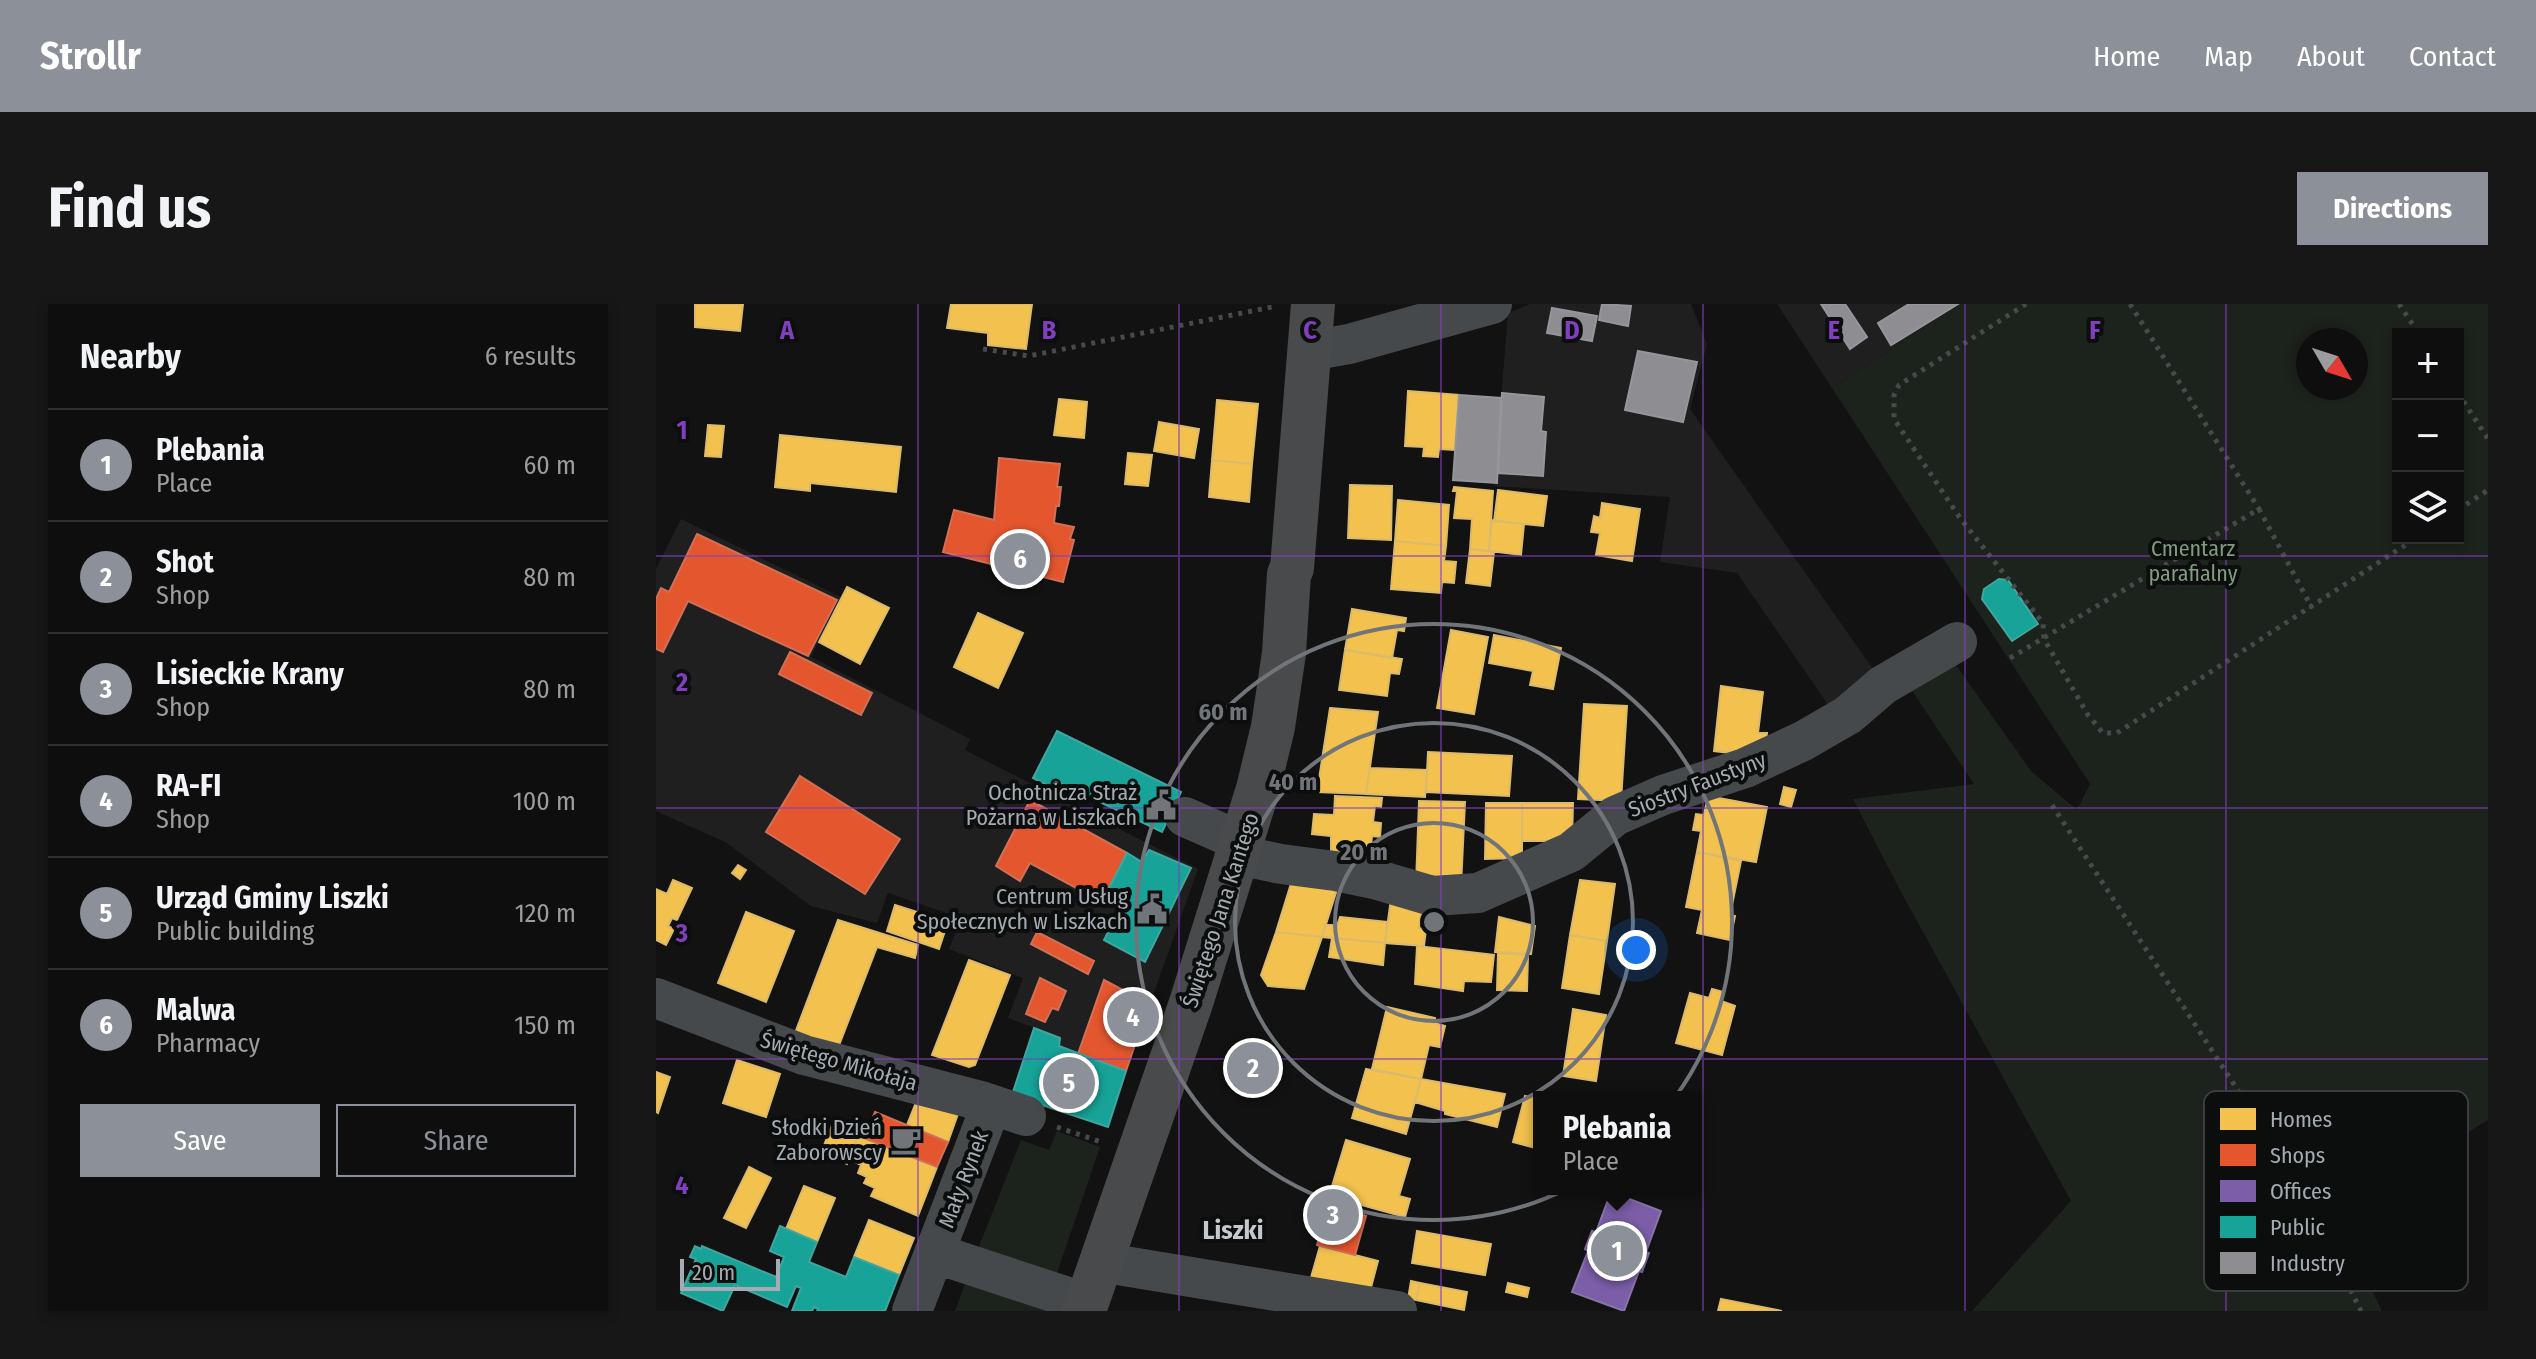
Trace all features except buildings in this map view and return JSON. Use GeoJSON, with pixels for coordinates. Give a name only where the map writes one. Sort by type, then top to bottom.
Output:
{"type":"FeatureCollection","features":[{"type":"Feature","properties":{"kind":"main road","name":"Świętego Jana Kantego"},"geometry":{"type":"LineString","coordinates":[[1085,1307],[1191,1003],[1270,740],[1284,653],[1313,304]]}},
{"type":"Feature","properties":{"kind":"street"},"geometry":{"type":"LineString","coordinates":[[1309,351],[1349,344],[1492,304]]}},
{"type":"Feature","properties":{"kind":"street","name":"Siostry Faustyny"},"geometry":{"type":"LineString","coordinates":[[1185,817],[1240,848],[1432,896],[1478,893],[1571,852],[1615,816],[1663,795],[1745,768],[1803,741],[1848,715],[1883,685],[1957,642]]}},
{"type":"Feature","properties":{"kind":"street","name":"Świętego Mikołaja"},"geometry":{"type":"LineString","coordinates":[[656,998],[804,1055],[1008,1111]]}},
{"type":"Feature","properties":{"kind":"street","name":"Mały Rynek"},"geometry":{"type":"LineString","coordinates":[[912,1311],[934,1253],[1008,1111]]}},
{"type":"Feature","properties":{"kind":"street","name":"Mały Rynek"},"geometry":{"type":"LineString","coordinates":[[934,1253],[1085,1307]]}},
{"type":"Feature","properties":{"kind":"street"},"geometry":{"type":"LineString","coordinates":[[1100,1262],[1397,1311]]}},
{"type":"Feature","properties":{"kind":"path"},"geometry":{"type":"LineString","coordinates":[[983,349],[1029,356],[1286,304]]}},
{"type":"Feature","properties":{"kind":"path"},"geometry":{"type":"LineString","coordinates":[[2026,304],[1899,385],[1894,395],[1894,419],[1960,518],[2043,623],[2044,639],[2088,715],[2103,733],[2117,733],[2407,544]]}},
{"type":"Feature","properties":{"kind":"path"},"geometry":{"type":"LineString","coordinates":[[2130,304],[2259,509],[2312,608]]}},
{"type":"Feature","properties":{"kind":"path"},"geometry":{"type":"LineString","coordinates":[[2399,304],[2415,328]]}},
{"type":"Feature","properties":{"kind":"path"},"geometry":{"type":"LineString","coordinates":[[2463,400],[2488,439]]}},
{"type":"Feature","properties":{"kind":"path"},"geometry":{"type":"LineString","coordinates":[[2464,506],[2488,490]]}},
{"type":"Feature","properties":{"kind":"path"},"geometry":{"type":"LineString","coordinates":[[2010,658],[2259,509]]}},
{"type":"Feature","properties":{"kind":"path"},"geometry":{"type":"LineString","coordinates":[[2052,805],[2238,1091]]}},
{"type":"Feature","properties":{"kind":"path"},"geometry":{"type":"LineString","coordinates":[[1008,1111],[1112,1145]]}},
{"type":"Feature","properties":{"kind":"path"},"geometry":{"type":"LineString","coordinates":[[2351,1291],[2361,1311]]}},
{"type":"Feature","properties":{"kind":"shaded area"},"geometry":{"type":"Polygon","coordinates":[[[1530,304],[1691,304],[1707,344],[1690,409],[1878,676],[1831,709],[1737,573],[1660,562],[1670,497],[1494,486],[1508,313],[1530,304]]]}},
{"type":"Feature","properties":{"kind":"shaded area"},"geometry":{"type":"Polygon","coordinates":[[[1777,304],[1960,304],[1832,388],[1777,304]]]}},
{"type":"Feature","properties":{"kind":"shaded area"},"geometry":{"type":"Polygon","coordinates":[[[681,519],[841,597],[811,657],[970,739],[965,750],[1198,869],[1126,1071],[1059,1046],[1060,1038],[1008,1018],[1023,978],[949,949],[961,918],[888,893],[877,923],[811,906],[727,843],[656,811],[656,569],[681,519]]]}},
{"type":"Feature","properties":{"kind":"green space","name":"Cmentarz parafialny"},"geometry":{"type":"Polygon","coordinates":[[[1960,304],[2488,304],[2488,1120],[2468,1132],[2468,1091],[2204,1091],[2204,1291],[2372,1291],[2382,1311],[1972,1311],[2071,1201],[1853,799],[1974,784],[1907,683],[1951,658],[2031,771],[2077,810],[2090,784],[1832,388],[1960,304]]]}},
{"type":"Feature","properties":{"kind":"green space"},"geometry":{"type":"Polygon","coordinates":[[[1057,1131],[1100,1147],[1055,1279],[978,1249],[1021,1140],[1049,1150],[1057,1131]]]}},
{"type":"Feature","properties":{"kind":"green space"},"geometry":{"type":"Polygon","coordinates":[[[969,1273],[1046,1308],[1045,1311],[955,1311],[969,1273]]]}},
{"type":"Feature","properties":{"kind":"place","name":"Malwa"},"geometry":{"type":"Point","coordinates":[1020,559]}},
{"type":"Feature","properties":{"kind":"place","name":"Ochotnicza Straż Pożarna w Liszkach"},"geometry":{"type":"Point","coordinates":[1161,805]}},
{"type":"Feature","properties":{"kind":"place","name":"Centrum Usług Społecznych w Liszkach"},"geometry":{"type":"Point","coordinates":[1152,909]}},
{"type":"Feature","properties":{"kind":"place","name":"RA-FI"},"geometry":{"type":"Point","coordinates":[1133,1017]}},
{"type":"Feature","properties":{"kind":"place","name":"Shot"},"geometry":{"type":"Point","coordinates":[1253,1068]}},
{"type":"Feature","properties":{"kind":"place","name":"Urząd Gminy Liszki"},"geometry":{"type":"Point","coordinates":[1069,1083]}},
{"type":"Feature","properties":{"kind":"place","name":"Słodki Dzień Zaborowscy"},"geometry":{"type":"Point","coordinates":[906,1140]}},
{"type":"Feature","properties":{"kind":"place","name":"Lisieckie Krany"},"geometry":{"type":"Point","coordinates":[1333,1215]}},
{"type":"Feature","properties":{"kind":"place","name":"Plebania"},"geometry":{"type":"Point","coordinates":[1617,1251]}},
{"type":"Feature","properties":{"kind":"district","name":"Liszki"},"geometry":{"type":"Point","coordinates":[1233,1230]}}]}
